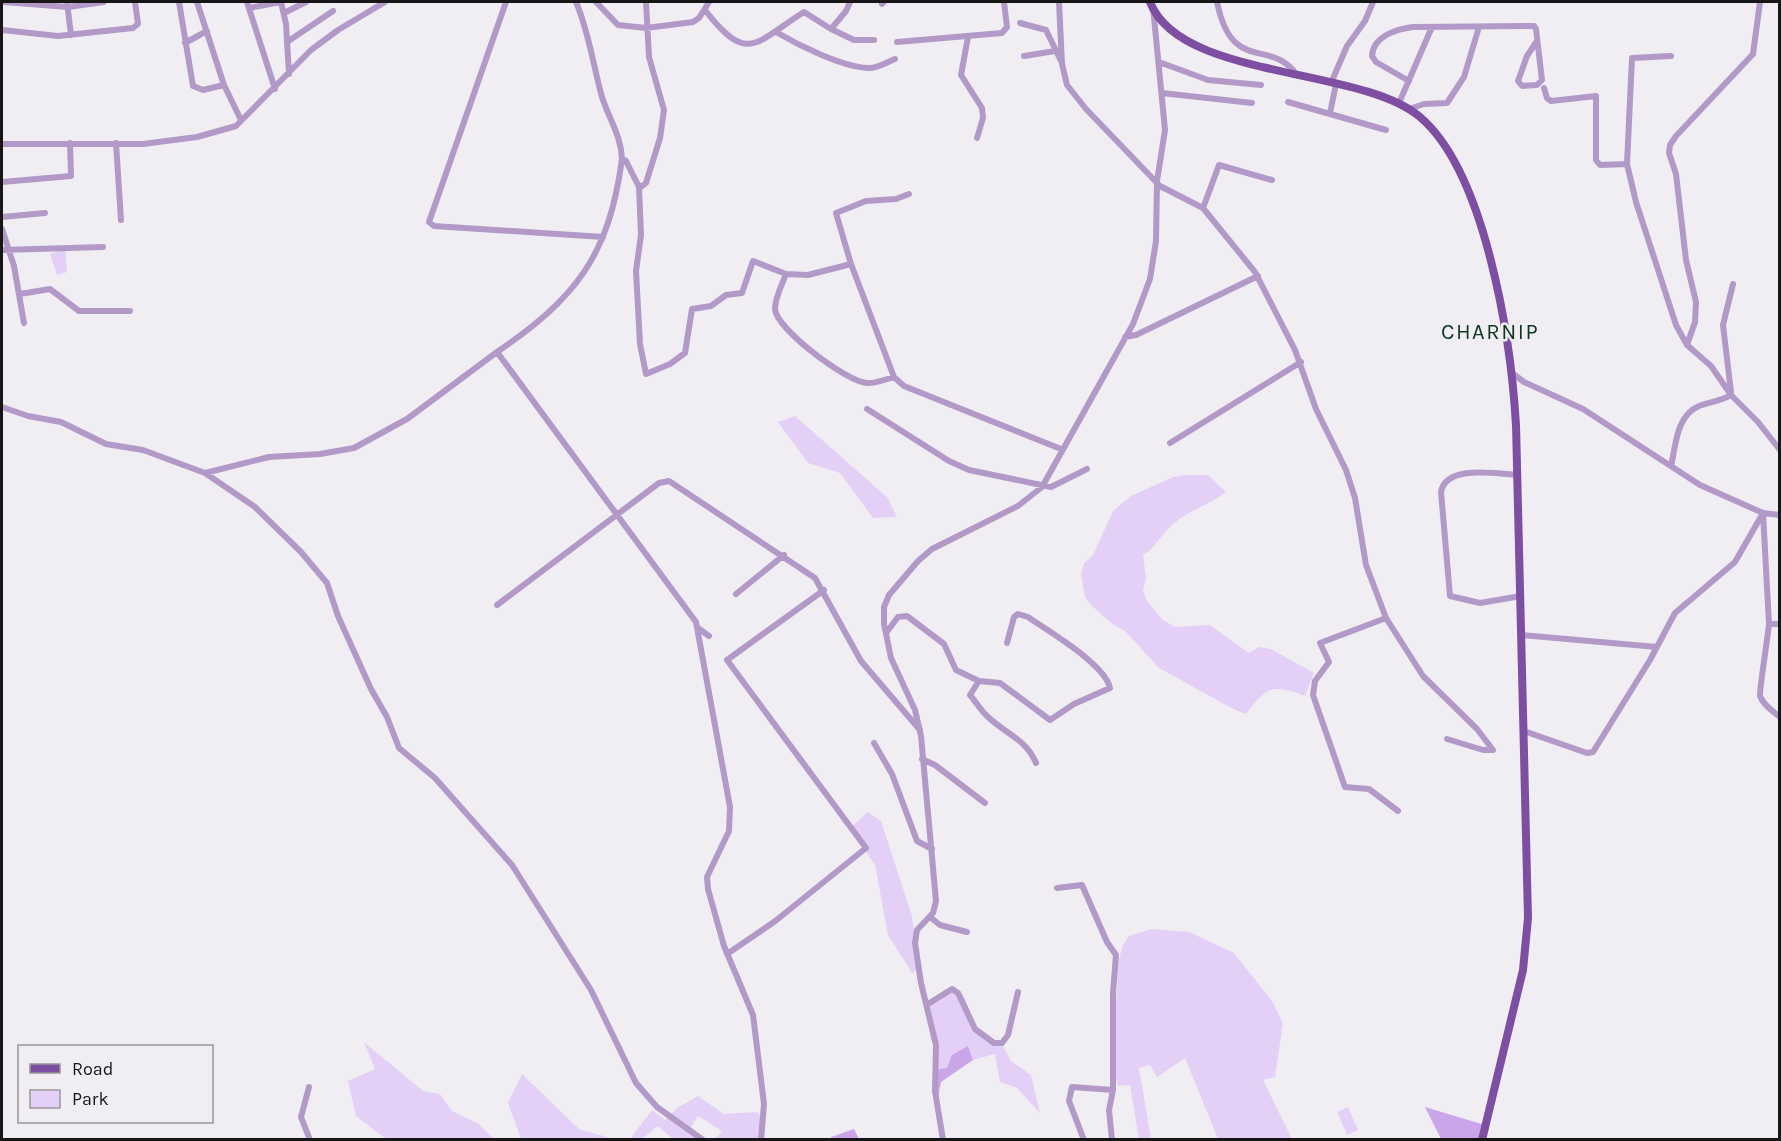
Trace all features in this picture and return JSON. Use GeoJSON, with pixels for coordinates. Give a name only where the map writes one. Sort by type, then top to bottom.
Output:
{"type":"FeatureCollection","features":[{"type":"Feature","properties":{"kind":"main road"},"geometry":{"type":"LineString","coordinates":[[1151,4],[1168,27],[1206,49],[1245,63],[1334,83],[1398,103],[1409,109],[1437,136],[1466,189],[1497,287],[1514,386],[1518,474],[1526,946],[1482,1140]]}},
{"type":"Feature","properties":{"kind":"street"},"geometry":{"type":"LineString","coordinates":[[4,2],[67,4],[104,2]]}},
{"type":"Feature","properties":{"kind":"street"},"geometry":{"type":"LineString","coordinates":[[2,30],[71,35],[136,27],[138,24],[135,2]]}},
{"type":"Feature","properties":{"kind":"street"},"geometry":{"type":"LineString","coordinates":[[179,2],[194,87],[203,90],[224,85]]}},
{"type":"Feature","properties":{"kind":"street"},"geometry":{"type":"LineString","coordinates":[[197,2],[224,85],[241,120]]}},
{"type":"Feature","properties":{"kind":"street"},"geometry":{"type":"LineString","coordinates":[[275,89],[248,5],[281,2],[289,74]]}},
{"type":"Feature","properties":{"kind":"street"},"geometry":{"type":"LineString","coordinates":[[284,13],[306,2]]}},
{"type":"Feature","properties":{"kind":"street"},"geometry":{"type":"LineString","coordinates":[[2,144],[143,144],[197,137],[236,126],[330,36],[385,2]]}},
{"type":"Feature","properties":{"kind":"street"},"geometry":{"type":"LineString","coordinates":[[506,2],[429,222],[434,226],[603,237]]}},
{"type":"Feature","properties":{"kind":"street"},"geometry":{"type":"LineString","coordinates":[[205,473],[269,457],[320,454],[354,448],[415,414],[546,316],[568,295],[592,260],[603,237],[613,209],[622,159],[620,138],[603,102],[585,24],[576,2]]}},
{"type":"Feature","properties":{"kind":"street"},"geometry":{"type":"LineString","coordinates":[[596,2],[618,25],[646,28],[693,22],[705,10],[709,2]]}},
{"type":"Feature","properties":{"kind":"street"},"geometry":{"type":"LineString","coordinates":[[639,186],[646,183],[660,138],[664,115],[650,66],[646,2]]}},
{"type":"Feature","properties":{"kind":"street"},"geometry":{"type":"LineString","coordinates":[[831,29],[846,11],[850,2]]}},
{"type":"Feature","properties":{"kind":"street"},"geometry":{"type":"LineString","coordinates":[[897,42],[943,37],[968,38],[1005,32],[1007,24],[1004,2]]}},
{"type":"Feature","properties":{"kind":"street"},"geometry":{"type":"LineString","coordinates":[[1059,2],[1061,61],[1065,80],[1071,91],[1163,188],[1203,208],[1258,276],[1301,362],[1316,409],[1340,456],[1352,486],[1366,565],[1386,618],[1423,676],[1477,729],[1493,750],[1484,750],[1447,739]]}},
{"type":"Feature","properties":{"kind":"street"},"geometry":{"type":"LineString","coordinates":[[1218,2],[1225,32],[1234,42],[1247,51],[1282,62],[1297,75]]}},
{"type":"Feature","properties":{"kind":"street"},"geometry":{"type":"LineString","coordinates":[[1330,113],[1334,83],[1341,59],[1365,21],[1373,2]]}},
{"type":"Feature","properties":{"kind":"street"},"geometry":{"type":"LineString","coordinates":[[1687,345],[1695,322],[1696,302],[1686,260],[1677,179],[1669,148],[1676,136],[1722,85],[1754,54],[1760,2]]}},
{"type":"Feature","properties":{"kind":"street"},"geometry":{"type":"LineString","coordinates":[[67,4],[71,35]]}},
{"type":"Feature","properties":{"kind":"street"},"geometry":{"type":"LineString","coordinates":[[943,1140],[935,1091],[936,1045],[918,967],[916,936],[917,930],[930,917],[936,901],[920,730],[915,710],[891,658],[884,614],[889,595],[918,561],[943,542],[1018,506],[1042,486],[1125,337],[1144,296],[1153,265],[1157,182],[1165,138],[1159,62],[1151,4]]}},
{"type":"Feature","properties":{"kind":"street"},"geometry":{"type":"LineString","coordinates":[[705,10],[726,36],[735,43],[754,43],[776,32],[806,12],[831,29],[854,40],[874,40]]}},
{"type":"Feature","properties":{"kind":"street"},"geometry":{"type":"LineString","coordinates":[[287,42],[333,11]]}},
{"type":"Feature","properties":{"kind":"street"},"geometry":{"type":"LineString","coordinates":[[1020,23],[1044,28],[1061,61]]}},
{"type":"Feature","properties":{"kind":"street"},"geometry":{"type":"LineString","coordinates":[[1409,81],[1376,62],[1372,52],[1382,39],[1395,30],[1432,27],[1533,26],[1537,41],[1542,80],[1537,85],[1522,86],[1518,81],[1519,73],[1537,41]]}},
{"type":"Feature","properties":{"kind":"street"},"geometry":{"type":"LineString","coordinates":[[1398,103],[1432,27]]}},
{"type":"Feature","properties":{"kind":"street"},"geometry":{"type":"LineString","coordinates":[[1409,109],[1424,104],[1447,103],[1464,77],[1479,27]]}},
{"type":"Feature","properties":{"kind":"street"},"geometry":{"type":"LineString","coordinates":[[185,43],[207,31]]}},
{"type":"Feature","properties":{"kind":"street"},"geometry":{"type":"LineString","coordinates":[[776,32],[792,41],[854,66],[870,68],[895,59]]}},
{"type":"Feature","properties":{"kind":"street"},"geometry":{"type":"LineString","coordinates":[[968,38],[961,75],[982,108],[983,118],[977,138]]}},
{"type":"Feature","properties":{"kind":"street"},"geometry":{"type":"LineString","coordinates":[[1024,57],[1055,51]]}},
{"type":"Feature","properties":{"kind":"street"},"geometry":{"type":"LineString","coordinates":[[1671,56],[1632,58],[1627,164],[1636,202],[1676,325],[1687,345],[1711,366],[1731,395],[1758,422],[1779,450]]}},
{"type":"Feature","properties":{"kind":"street"},"geometry":{"type":"LineString","coordinates":[[1159,62],[1208,80],[1261,86]]}},
{"type":"Feature","properties":{"kind":"street"},"geometry":{"type":"LineString","coordinates":[[1544,88],[1547,98],[1551,101],[1596,96],[1596,160],[1600,165],[1627,164]]}},
{"type":"Feature","properties":{"kind":"street"},"geometry":{"type":"LineString","coordinates":[[1162,93],[1252,103]]}},
{"type":"Feature","properties":{"kind":"street"},"geometry":{"type":"LineString","coordinates":[[1288,102],[1386,130]]}},
{"type":"Feature","properties":{"kind":"street"},"geometry":{"type":"LineString","coordinates":[[2,182],[68,177],[71,174],[70,143]]}},
{"type":"Feature","properties":{"kind":"street"},"geometry":{"type":"LineString","coordinates":[[116,143],[121,220]]}},
{"type":"Feature","properties":{"kind":"street"},"geometry":{"type":"LineString","coordinates":[[622,159],[626,161],[639,186],[642,236],[636,271],[640,344],[645,373],[666,366],[684,354],[688,344],[691,310],[715,305],[726,295],[742,293],[753,261],[786,274],[808,275],[851,264]]}},
{"type":"Feature","properties":{"kind":"street"},"geometry":{"type":"LineString","coordinates":[[1203,208],[1219,165],[1272,180]]}},
{"type":"Feature","properties":{"kind":"street"},"geometry":{"type":"LineString","coordinates":[[909,195],[896,199],[866,201],[836,213],[851,264],[894,377],[904,386],[1061,449]]}},
{"type":"Feature","properties":{"kind":"street"},"geometry":{"type":"LineString","coordinates":[[2,218],[45,213]]}},
{"type":"Feature","properties":{"kind":"street"},"geometry":{"type":"LineString","coordinates":[[2,229],[20,294],[24,323]]}},
{"type":"Feature","properties":{"kind":"street"},"geometry":{"type":"LineString","coordinates":[[2,250],[103,247]]}},
{"type":"Feature","properties":{"kind":"street"},"geometry":{"type":"LineString","coordinates":[[786,274],[777,296],[775,310],[777,318],[791,333],[842,372],[866,383],[894,377]]}},
{"type":"Feature","properties":{"kind":"street"},"geometry":{"type":"LineString","coordinates":[[1125,337],[1136,335],[1258,276]]}},
{"type":"Feature","properties":{"kind":"street"},"geometry":{"type":"LineString","coordinates":[[1731,395],[1723,325],[1733,284]]}},
{"type":"Feature","properties":{"kind":"street"},"geometry":{"type":"LineString","coordinates":[[20,294],[50,289],[79,311],[130,311]]}},
{"type":"Feature","properties":{"kind":"street"},"geometry":{"type":"LineString","coordinates":[[497,352],[679,595],[698,628],[714,730],[730,807],[729,831],[707,878],[708,889],[727,954],[753,1015],[764,1104],[761,1140]]}},
{"type":"Feature","properties":{"kind":"street"},"geometry":{"type":"LineString","coordinates":[[1170,443],[1301,362]]}},
{"type":"Feature","properties":{"kind":"street"},"geometry":{"type":"LineString","coordinates":[[1512,373],[1524,381],[1578,405],[1700,485],[1763,513],[1779,515]]}},
{"type":"Feature","properties":{"kind":"street"},"geometry":{"type":"LineString","coordinates":[[1514,386],[1524,381]]}},
{"type":"Feature","properties":{"kind":"street"},"geometry":{"type":"LineString","coordinates":[[1671,466],[1676,437],[1685,416],[1699,406],[1731,395]]}},
{"type":"Feature","properties":{"kind":"street"},"geometry":{"type":"LineString","coordinates":[[2,407],[28,416],[61,422],[106,444],[143,450],[205,473],[255,507],[324,579],[338,616],[371,689],[387,717],[399,748],[435,778],[512,865],[591,990],[636,1083],[657,1107],[703,1140]]}},
{"type":"Feature","properties":{"kind":"street"},"geometry":{"type":"LineString","coordinates":[[867,409],[949,461],[969,470],[1042,486],[1064,482],[1087,469]]}},
{"type":"Feature","properties":{"kind":"street"},"geometry":{"type":"LineString","coordinates":[[1518,474],[1455,476],[1444,483],[1441,492],[1450,596],[1480,603],[1521,596]]}},
{"type":"Feature","properties":{"kind":"street"},"geometry":{"type":"LineString","coordinates":[[497,605],[659,483],[669,481],[806,570],[824,590],[861,661],[920,730]]}},
{"type":"Feature","properties":{"kind":"street"},"geometry":{"type":"LineString","coordinates":[[1763,513],[1769,624],[1767,656],[1760,693],[1766,704],[1779,717]]}},
{"type":"Feature","properties":{"kind":"street"},"geometry":{"type":"LineString","coordinates":[[1524,731],[1587,753],[1593,752],[1675,613],[1735,562],[1763,513]]}},
{"type":"Feature","properties":{"kind":"street"},"geometry":{"type":"LineString","coordinates":[[736,594],[784,555]]}},
{"type":"Feature","properties":{"kind":"street"},"geometry":{"type":"LineString","coordinates":[[727,954],[774,922],[866,848],[727,660],[824,590]]}},
{"type":"Feature","properties":{"kind":"street"},"geometry":{"type":"LineString","coordinates":[[886,633],[898,617],[908,616],[944,644],[956,670],[979,681],[1000,683],[1050,720],[1074,704],[1110,688],[1103,673],[1050,630],[1028,617],[1018,614],[1014,617],[1007,643]]}},
{"type":"Feature","properties":{"kind":"street"},"geometry":{"type":"LineString","coordinates":[[1386,618],[1320,642],[1329,662],[1316,679],[1313,694],[1346,787],[1355,790],[1369,789],[1398,811]]}},
{"type":"Feature","properties":{"kind":"street"},"geometry":{"type":"LineString","coordinates":[[1769,624],[1779,624]]}},
{"type":"Feature","properties":{"kind":"street"},"geometry":{"type":"LineString","coordinates":[[698,628],[709,636]]}},
{"type":"Feature","properties":{"kind":"street"},"geometry":{"type":"LineString","coordinates":[[1522,635],[1657,647]]}},
{"type":"Feature","properties":{"kind":"street"},"geometry":{"type":"LineString","coordinates":[[979,681],[970,694],[987,716],[1023,741],[1031,750],[1036,763]]}},
{"type":"Feature","properties":{"kind":"street"},"geometry":{"type":"LineString","coordinates":[[874,743],[892,774],[917,841],[932,849]]}},
{"type":"Feature","properties":{"kind":"street"},"geometry":{"type":"LineString","coordinates":[[922,759],[935,765],[986,803]]}},
{"type":"Feature","properties":{"kind":"street"},"geometry":{"type":"LineString","coordinates":[[1057,888],[1082,885],[1107,942],[1116,955],[1113,993],[1113,1090],[1109,1110],[1112,1140]]}},
{"type":"Feature","properties":{"kind":"street"},"geometry":{"type":"LineString","coordinates":[[930,917],[940,925],[967,932]]}},
{"type":"Feature","properties":{"kind":"street"},"geometry":{"type":"LineString","coordinates":[[928,1004],[952,989],[958,993],[975,1029],[994,1043],[1002,1042],[1008,1035],[1018,992]]}},
{"type":"Feature","properties":{"kind":"street"},"geometry":{"type":"LineString","coordinates":[[309,1087],[302,1117],[310,1140]]}},
{"type":"Feature","properties":{"kind":"street"},"geometry":{"type":"LineString","coordinates":[[1084,1140],[1069,1101],[1072,1088],[1113,1090]]}},
{"type":"Feature","properties":{"kind":"green space"},"geometry":{"type":"Polygon","coordinates":[[[65,249],[67,272],[57,275],[50,254],[65,249]]]}},
{"type":"Feature","properties":{"kind":"green space"},"geometry":{"type":"Polygon","coordinates":[[[795,416],[887,497],[897,517],[873,518],[840,473],[808,463],[778,422],[795,416]]]}},
{"type":"Feature","properties":{"kind":"green space"},"geometry":{"type":"Polygon","coordinates":[[[1208,475],[1226,492],[1179,519],[1143,555],[1146,578],[1143,590],[1147,601],[1163,620],[1175,627],[1210,625],[1249,653],[1259,647],[1271,649],[1314,673],[1305,696],[1285,690],[1271,690],[1265,693],[1246,714],[1235,710],[1159,668],[1125,631],[1114,625],[1085,597],[1081,575],[1084,563],[1093,555],[1113,511],[1131,496],[1173,477],[1208,475]]]}},
{"type":"Feature","properties":{"kind":"green space"},"geometry":{"type":"Polygon","coordinates":[[[868,812],[881,821],[912,916],[920,967],[912,973],[888,935],[875,865],[850,828],[868,812]]]}},
{"type":"Feature","properties":{"kind":"green space"},"geometry":{"type":"Polygon","coordinates":[[[1151,929],[1189,932],[1234,953],[1272,1001],[1283,1023],[1275,1077],[1263,1080],[1292,1139],[1218,1139],[1185,1058],[1157,1077],[1150,1065],[1139,1068],[1151,1139],[1139,1139],[1130,1085],[1118,1086],[1112,1061],[1119,960],[1122,947],[1129,936],[1151,929]]]}},
{"type":"Feature","properties":{"kind":"green space"},"geometry":{"type":"Polygon","coordinates":[[[944,991],[960,991],[978,1029],[990,1039],[1001,1042],[1011,1061],[1031,1075],[1040,1113],[1017,1088],[1000,1082],[995,1054],[973,1060],[968,1047],[947,1068],[934,1070],[936,1058],[928,1001],[944,991]]]}},
{"type":"Feature","properties":{"kind":"green space"},"geometry":{"type":"Polygon","coordinates":[[[364,1042],[423,1091],[440,1094],[452,1111],[479,1124],[494,1139],[386,1139],[356,1116],[348,1081],[375,1069],[364,1042]]]}},
{"type":"Feature","properties":{"kind":"green space"},"geometry":{"type":"Polygon","coordinates":[[[522,1074],[579,1129],[614,1139],[521,1139],[508,1103],[522,1074]]]}},
{"type":"Feature","properties":{"kind":"green space"},"geometry":{"type":"Polygon","coordinates":[[[698,1096],[724,1114],[757,1112],[766,1121],[762,1130],[763,1139],[715,1139],[722,1131],[698,1116],[688,1132],[700,1139],[673,1139],[658,1126],[642,1139],[629,1140],[652,1110],[665,1120],[677,1108],[698,1096]]]}},
{"type":"Feature","properties":{"kind":"green space"},"geometry":{"type":"Polygon","coordinates":[[[1348,1107],[1358,1130],[1347,1135],[1337,1112],[1348,1107]]]}},
{"type":"Feature","properties":{"kind":"shaded area"},"geometry":{"type":"Polygon","coordinates":[[[968,1046],[973,1060],[941,1082],[937,1103],[934,1070],[947,1068],[952,1055],[968,1046]]]}},
{"type":"Feature","properties":{"kind":"shaded area"},"geometry":{"type":"Polygon","coordinates":[[[1425,1107],[1485,1125],[1482,1139],[1441,1139],[1425,1107]]]}},
{"type":"Feature","properties":{"kind":"shaded area"},"geometry":{"type":"Polygon","coordinates":[[[854,1129],[859,1139],[831,1139],[831,1137],[854,1129]]]}},
{"type":"Feature","properties":{"kind":"district","name":"CHARNIP"},"geometry":{"type":"Point","coordinates":[1490,332]}}]}
